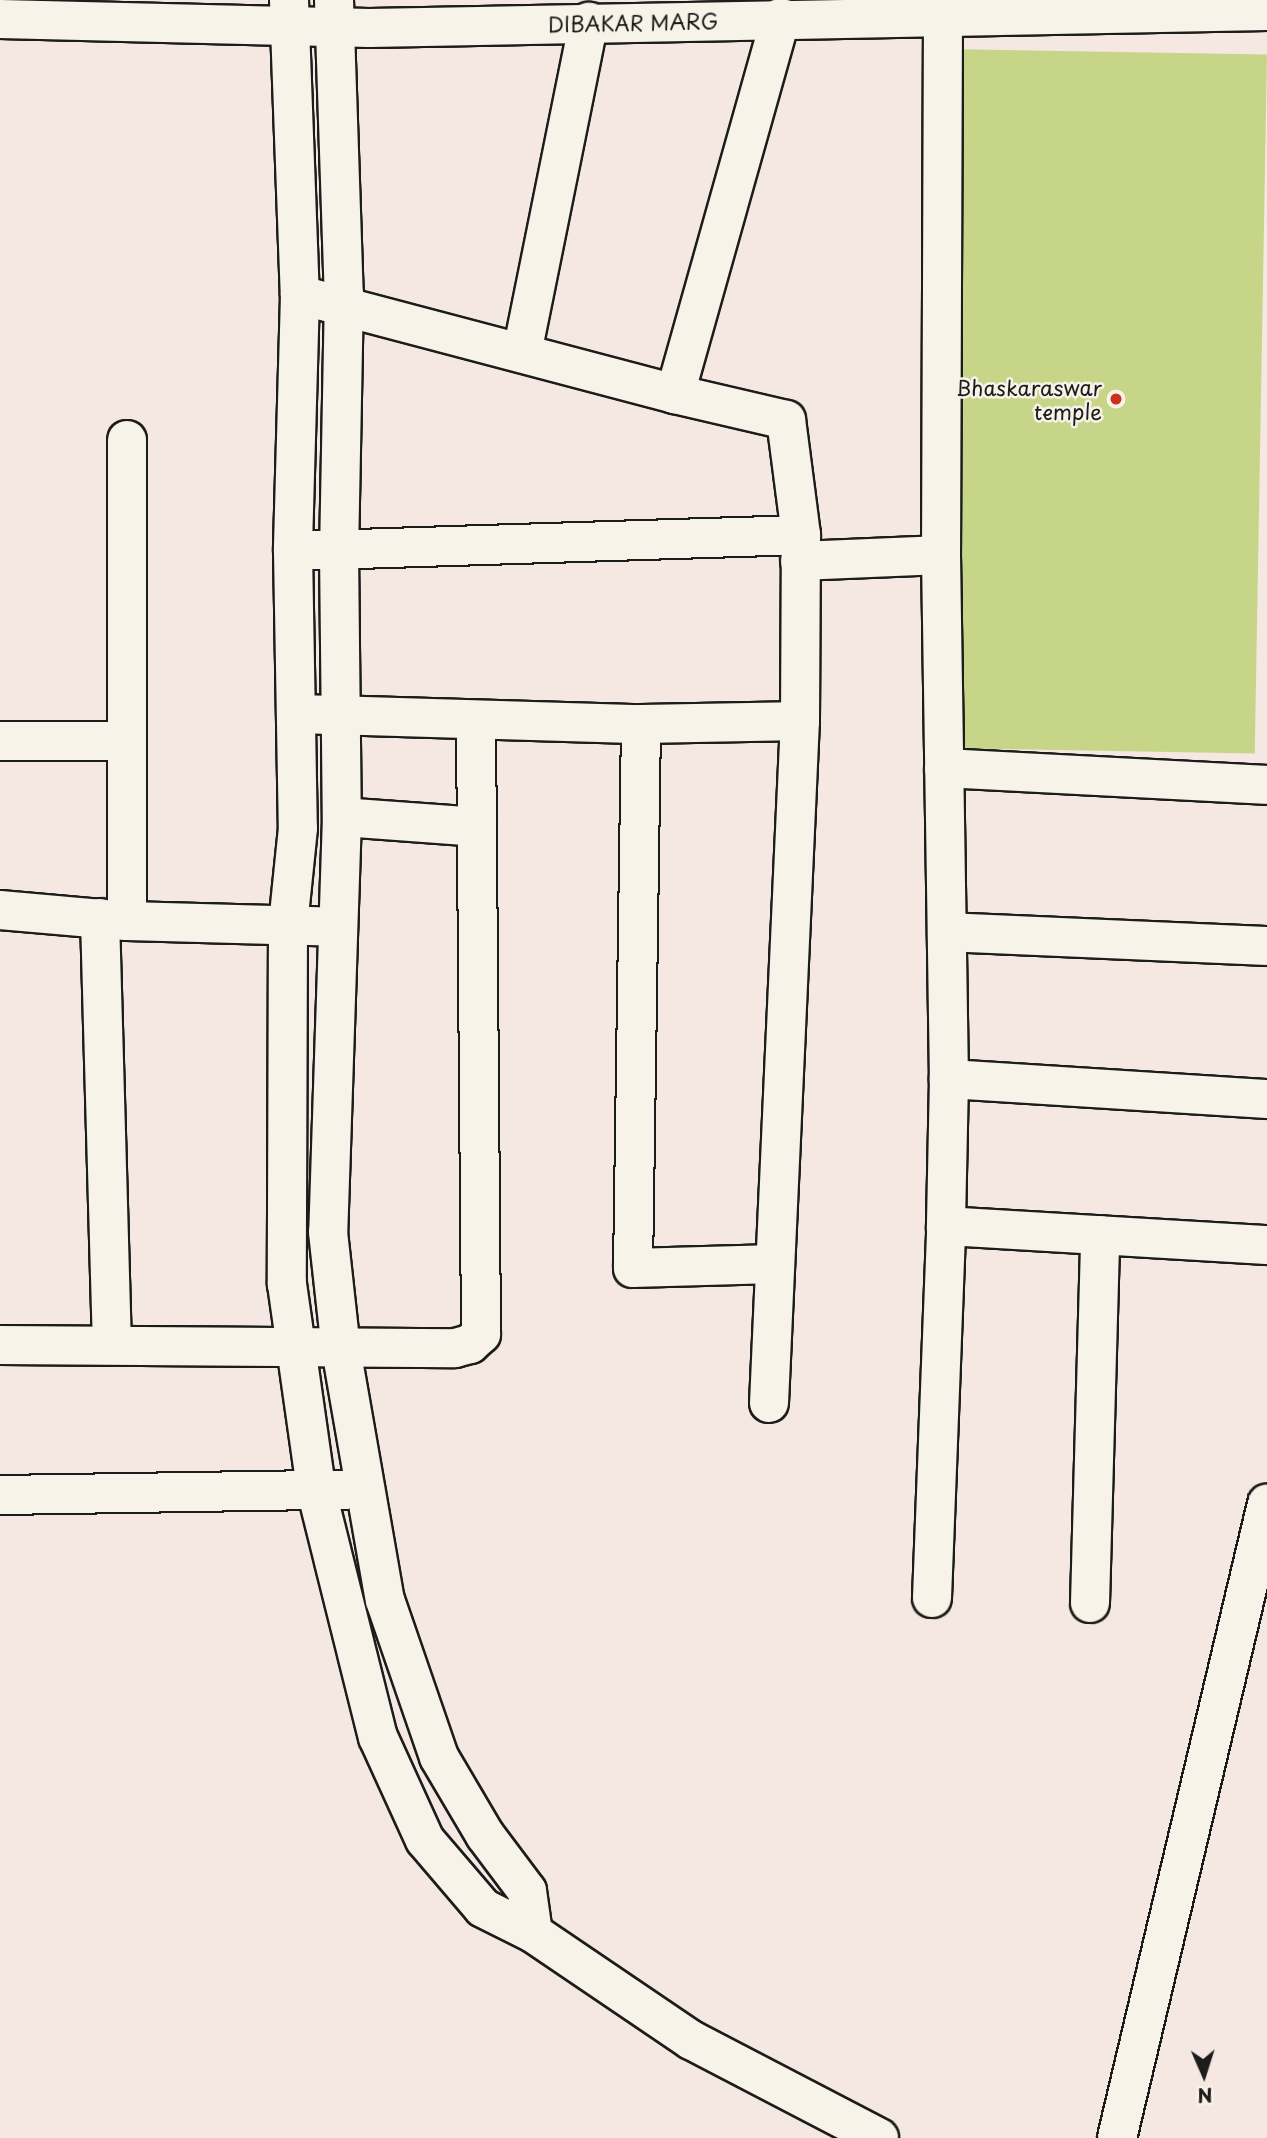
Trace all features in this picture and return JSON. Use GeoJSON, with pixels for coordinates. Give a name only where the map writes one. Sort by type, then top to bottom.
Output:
{"type":"FeatureCollection","features":[{"type":"Feature","properties":{"kind":"street","name":"DIBAKAR MARG"},"geometry":{"type":"LineString","coordinates":[[0,19],[289,13],[589,22],[1267,11]]}},
{"type":"Feature","properties":{"kind":"street"},"geometry":{"type":"LineString","coordinates":[[289,13],[300,295],[293,551],[298,828],[288,925],[285,1201],[294,1349],[316,1489],[378,1737],[425,1840],[452,1877],[483,1908],[533,1933],[691,2040],[879,2138]]}},
{"type":"Feature","properties":{"kind":"street"},"geometry":{"type":"LineString","coordinates":[[334,14],[344,303],[339,550],[342,817],[328,1232],[341,1349],[363,1489],[385,1600],[439,1756],[485,1835],[527,1891],[533,1933]]}},
{"type":"Feature","properties":{"kind":"street"},"geometry":{"type":"LineString","coordinates":[[932,1598],[949,1079],[941,555],[943,15]]}},
{"type":"Feature","properties":{"kind":"street"},"geometry":{"type":"LineString","coordinates":[[675,394],[781,18]]}},
{"type":"Feature","properties":{"kind":"street"},"geometry":{"type":"LineString","coordinates":[[522,353],[589,22]]}},
{"type":"Feature","properties":{"kind":"street"},"geometry":{"type":"LineString","coordinates":[[300,295],[344,303],[675,394],[786,420],[800,548],[800,721],[769,1403]]}},
{"type":"Feature","properties":{"kind":"street"},"geometry":{"type":"LineString","coordinates":[[296,437],[341,436]]}},
{"type":"Feature","properties":{"kind":"street"},"geometry":{"type":"LineString","coordinates":[[112,1343],[114,920],[127,741],[127,440]]}},
{"type":"Feature","properties":{"kind":"street"},"geometry":{"type":"LineString","coordinates":[[293,551],[800,548],[941,555]]}},
{"type":"Feature","properties":{"kind":"street"},"geometry":{"type":"LineString","coordinates":[[298,715],[476,722],[641,724],[800,721]]}},
{"type":"Feature","properties":{"kind":"street"},"geometry":{"type":"LineString","coordinates":[[0,1345],[112,1343],[294,1349],[455,1348],[470,1344],[481,1334],[476,722]]}},
{"type":"Feature","properties":{"kind":"street"},"geometry":{"type":"LineString","coordinates":[[641,724],[632,1268],[775,1264]]}},
{"type":"Feature","properties":{"kind":"street"},"geometry":{"type":"LineString","coordinates":[[0,741],[127,741]]}},
{"type":"Feature","properties":{"kind":"street"},"geometry":{"type":"LineString","coordinates":[[944,768],[1267,785]]}},
{"type":"Feature","properties":{"kind":"street"},"geometry":{"type":"LineString","coordinates":[[342,817],[477,827]]}},
{"type":"Feature","properties":{"kind":"street"},"geometry":{"type":"LineString","coordinates":[[0,910],[114,920],[337,927]]}},
{"type":"Feature","properties":{"kind":"street"},"geometry":{"type":"LineString","coordinates":[[947,932],[1267,946]]}},
{"type":"Feature","properties":{"kind":"street"},"geometry":{"type":"LineString","coordinates":[[949,1079],[1267,1099]]}},
{"type":"Feature","properties":{"kind":"street"},"geometry":{"type":"LineString","coordinates":[[946,1226],[1267,1245]]}},
{"type":"Feature","properties":{"kind":"street"},"geometry":{"type":"LineString","coordinates":[[1090,1603],[1100,1235]]}},
{"type":"Feature","properties":{"kind":"street"},"geometry":{"type":"LineString","coordinates":[[0,1495],[363,1489]]}},
{"type":"Feature","properties":{"kind":"street"},"geometry":{"type":"LineString","coordinates":[[1117,2138],[1267,1504]]}},
{"type":"Feature","properties":{"kind":"street"},"geometry":{"type":"LineString","coordinates":[[378,1737],[426,1724]]}},
{"type":"Feature","properties":{"kind":"green space","name":"Bhaskaraswar temple"},"geometry":{"type":"Polygon","coordinates":[[[950,49],[1267,55],[1255,753],[938,748],[950,49]]]}},
{"type":"Feature","properties":{"kind":"place","name":"Bhaskaraswar temple"},"geometry":{"type":"Point","coordinates":[1116,399]}}]}
